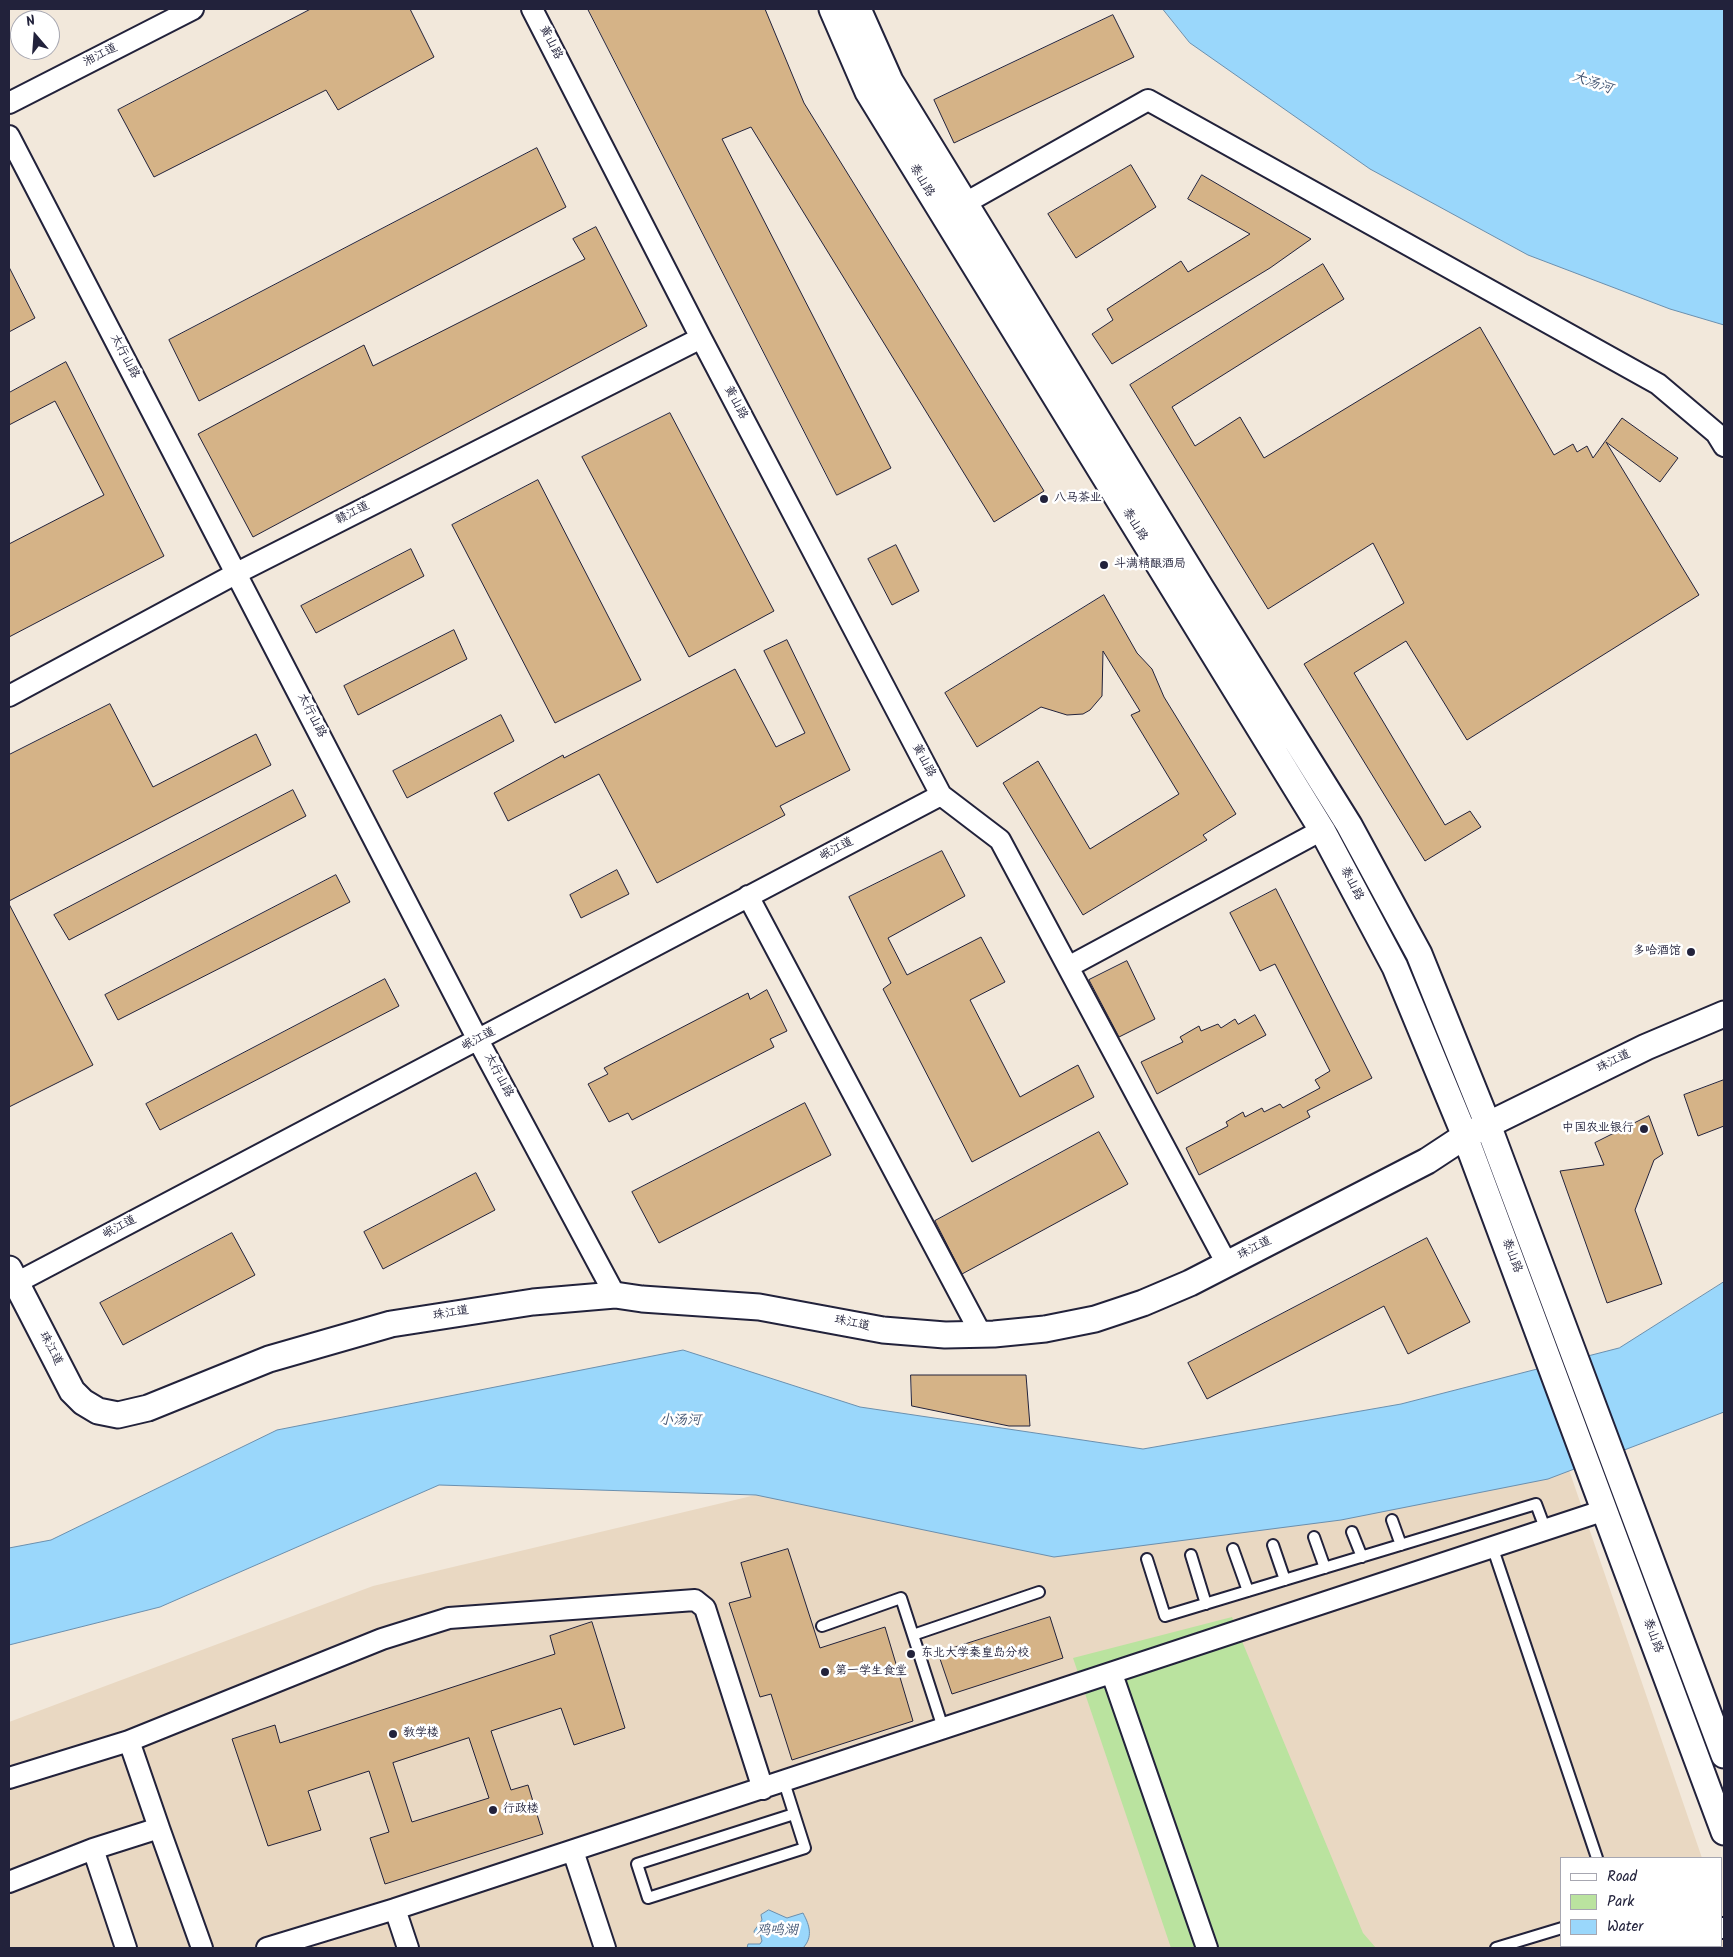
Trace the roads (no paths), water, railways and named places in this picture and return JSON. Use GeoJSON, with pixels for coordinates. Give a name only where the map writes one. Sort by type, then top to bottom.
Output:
{"type":"FeatureCollection","features":[{"type":"Feature","properties":{"kind":"street","name":"湘江道"},"geometry":{"type":"LineString","coordinates":[[9,103],[193,9]]}},
{"type":"Feature","properties":{"kind":"street","name":"黄山路"},"geometry":{"type":"LineString","coordinates":[[532,9],[701,338],[941,795]]}},
{"type":"Feature","properties":{"kind":"street","name":"泰山路"},"geometry":{"type":"LineString","coordinates":[[832,9],[868,92],[942,216],[1322,830],[1394,967],[1465,1136],[1542,1337],[1724,1832]]}},
{"type":"Feature","properties":{"kind":"street"},"geometry":{"type":"LineString","coordinates":[[858,9],[890,81],[1201,588],[1349,825],[1419,954],[1488,1125],[1724,1755]]}},
{"type":"Feature","properties":{"kind":"street"},"geometry":{"type":"LineString","coordinates":[[942,216],[1148,100],[1658,384],[1716,433],[1724,446]]}},
{"type":"Feature","properties":{"kind":"street","name":"太行山路"},"geometry":{"type":"LineString","coordinates":[[9,136],[478,1040],[615,1295]]}},
{"type":"Feature","properties":{"kind":"street","name":"赣江道"},"geometry":{"type":"LineString","coordinates":[[9,696],[237,573],[701,338]]}},
{"type":"Feature","properties":{"kind":"street"},"geometry":{"type":"LineString","coordinates":[[941,795],[1000,840],[1227,1264]]}},
{"type":"Feature","properties":{"kind":"street","name":"岷江道"},"geometry":{"type":"LineString","coordinates":[[11,1280],[478,1040],[941,795]]}},
{"type":"Feature","properties":{"kind":"street"},"geometry":{"type":"LineString","coordinates":[[1068,967],[1322,830]]}},
{"type":"Feature","properties":{"kind":"street"},"geometry":{"type":"LineString","coordinates":[[748,896],[981,1334]]}},
{"type":"Feature","properties":{"kind":"street","name":"珠江道"},"geometry":{"type":"LineString","coordinates":[[11,1280],[72,1391],[83,1402],[98,1411],[118,1415],[148,1408],[269,1359],[390,1324],[524,1303],[615,1295],[642,1299],[758,1307],[883,1330],[945,1335],[1045,1329],[1095,1319],[1143,1303],[1227,1264],[1427,1161],[1465,1136],[1646,1046],[1724,1014]]}},
{"type":"Feature","properties":{"kind":"street"},"geometry":{"type":"LineString","coordinates":[[267,1948],[395,1909],[784,1782],[1545,1528],[1606,1510]]}},
{"type":"Feature","properties":{"kind":"street"},"geometry":{"type":"LineString","coordinates":[[9,1778],[129,1741],[382,1639],[449,1618],[695,1600],[705,1608],[762,1789]]}},
{"type":"Feature","properties":{"kind":"street"},"geometry":{"type":"LineString","coordinates":[[1112,1674],[1207,1948]]}},
{"type":"Feature","properties":{"kind":"street"},"geometry":{"type":"LineString","coordinates":[[129,1741],[158,1828],[202,1948]]}},
{"type":"Feature","properties":{"kind":"street"},"geometry":{"type":"LineString","coordinates":[[9,1882],[93,1849],[158,1828]]}},
{"type":"Feature","properties":{"kind":"street"},"geometry":{"type":"LineString","coordinates":[[93,1849],[126,1948]]}},
{"type":"Feature","properties":{"kind":"street"},"geometry":{"type":"LineString","coordinates":[[573,1851],[605,1948]]}},
{"type":"Feature","properties":{"kind":"street"},"geometry":{"type":"LineString","coordinates":[[395,1909],[408,1948]]}},
{"type":"Feature","properties":{"kind":"lane"},"geometry":{"type":"LineString","coordinates":[[1147,1560],[1165,1616],[1536,1504],[1545,1528]]}},
{"type":"Feature","properties":{"kind":"lane"},"geometry":{"type":"LineString","coordinates":[[1392,1520],[1401,1545]]}},
{"type":"Feature","properties":{"kind":"lane"},"geometry":{"type":"LineString","coordinates":[[1352,1532],[1362,1557]]}},
{"type":"Feature","properties":{"kind":"lane"},"geometry":{"type":"LineString","coordinates":[[1314,1537],[1324,1568]]}},
{"type":"Feature","properties":{"kind":"lane"},"geometry":{"type":"LineString","coordinates":[[1273,1545],[1285,1580]]}},
{"type":"Feature","properties":{"kind":"lane"},"geometry":{"type":"LineString","coordinates":[[1492,1546],[1597,1857]]}},
{"type":"Feature","properties":{"kind":"lane"},"geometry":{"type":"LineString","coordinates":[[1233,1549],[1248,1591]]}},
{"type":"Feature","properties":{"kind":"lane"},"geometry":{"type":"LineString","coordinates":[[1191,1556],[1206,1604]]}},
{"type":"Feature","properties":{"kind":"lane"},"geometry":{"type":"LineString","coordinates":[[913,1635],[1039,1592]]}},
{"type":"Feature","properties":{"kind":"lane"},"geometry":{"type":"LineString","coordinates":[[822,1626],[901,1598],[942,1728]]}},
{"type":"Feature","properties":{"kind":"lane"},"geometry":{"type":"LineString","coordinates":[[784,1782],[805,1848],[648,1898],[637,1864],[794,1814]]}},
{"type":"Feature","properties":{"kind":"lane"},"geometry":{"type":"LineString","coordinates":[[1496,1948],[1560,1929]]}},
{"type":"Feature","properties":{"kind":"water","name":"大汤河"},"geometry":{"type":"Polygon","coordinates":[[[1163,9],[1724,9],[1724,325],[1670,309],[1528,255],[1370,169],[1190,43],[1163,9]]]}},
{"type":"Feature","properties":{"kind":"water","name":"小汤河"},"geometry":{"type":"Polygon","coordinates":[[[1724,1282],[1724,1412],[1548,1479],[1341,1520],[1054,1557],[756,1495],[439,1485],[160,1607],[9,1645],[9,1548],[51,1540],[277,1430],[683,1350],[860,1407],[1143,1449],[1401,1404],[1619,1348],[1724,1282]]]}},
{"type":"Feature","properties":{"kind":"water","name":"鸡鸣湖"},"geometry":{"type":"Polygon","coordinates":[[[769,1910],[787,1918],[803,1913],[807,1922],[809,1936],[803,1948],[747,1948],[748,1944],[760,1944],[762,1941],[760,1933],[755,1936],[754,1931],[762,1920],[761,1915],[769,1910]]]}},
{"type":"Feature","properties":{"kind":"place","name":"八马茶业"},"geometry":{"type":"Point","coordinates":[1044,499]}},
{"type":"Feature","properties":{"kind":"place","name":"斗满精酿酒局"},"geometry":{"type":"Point","coordinates":[1104,565]}},
{"type":"Feature","properties":{"kind":"place","name":"多哈酒馆"},"geometry":{"type":"Point","coordinates":[1691,952]}},
{"type":"Feature","properties":{"kind":"place","name":"中国农业银行"},"geometry":{"type":"Point","coordinates":[1644,1129]}},
{"type":"Feature","properties":{"kind":"place","name":"东北大学秦皇岛分校"},"geometry":{"type":"Point","coordinates":[911,1654]}},
{"type":"Feature","properties":{"kind":"place","name":"第一学生食堂"},"geometry":{"type":"Point","coordinates":[825,1672]}},
{"type":"Feature","properties":{"kind":"place","name":"教学楼"},"geometry":{"type":"Point","coordinates":[393,1734]}},
{"type":"Feature","properties":{"kind":"place","name":"行政楼"},"geometry":{"type":"Point","coordinates":[493,1810]}}]}
